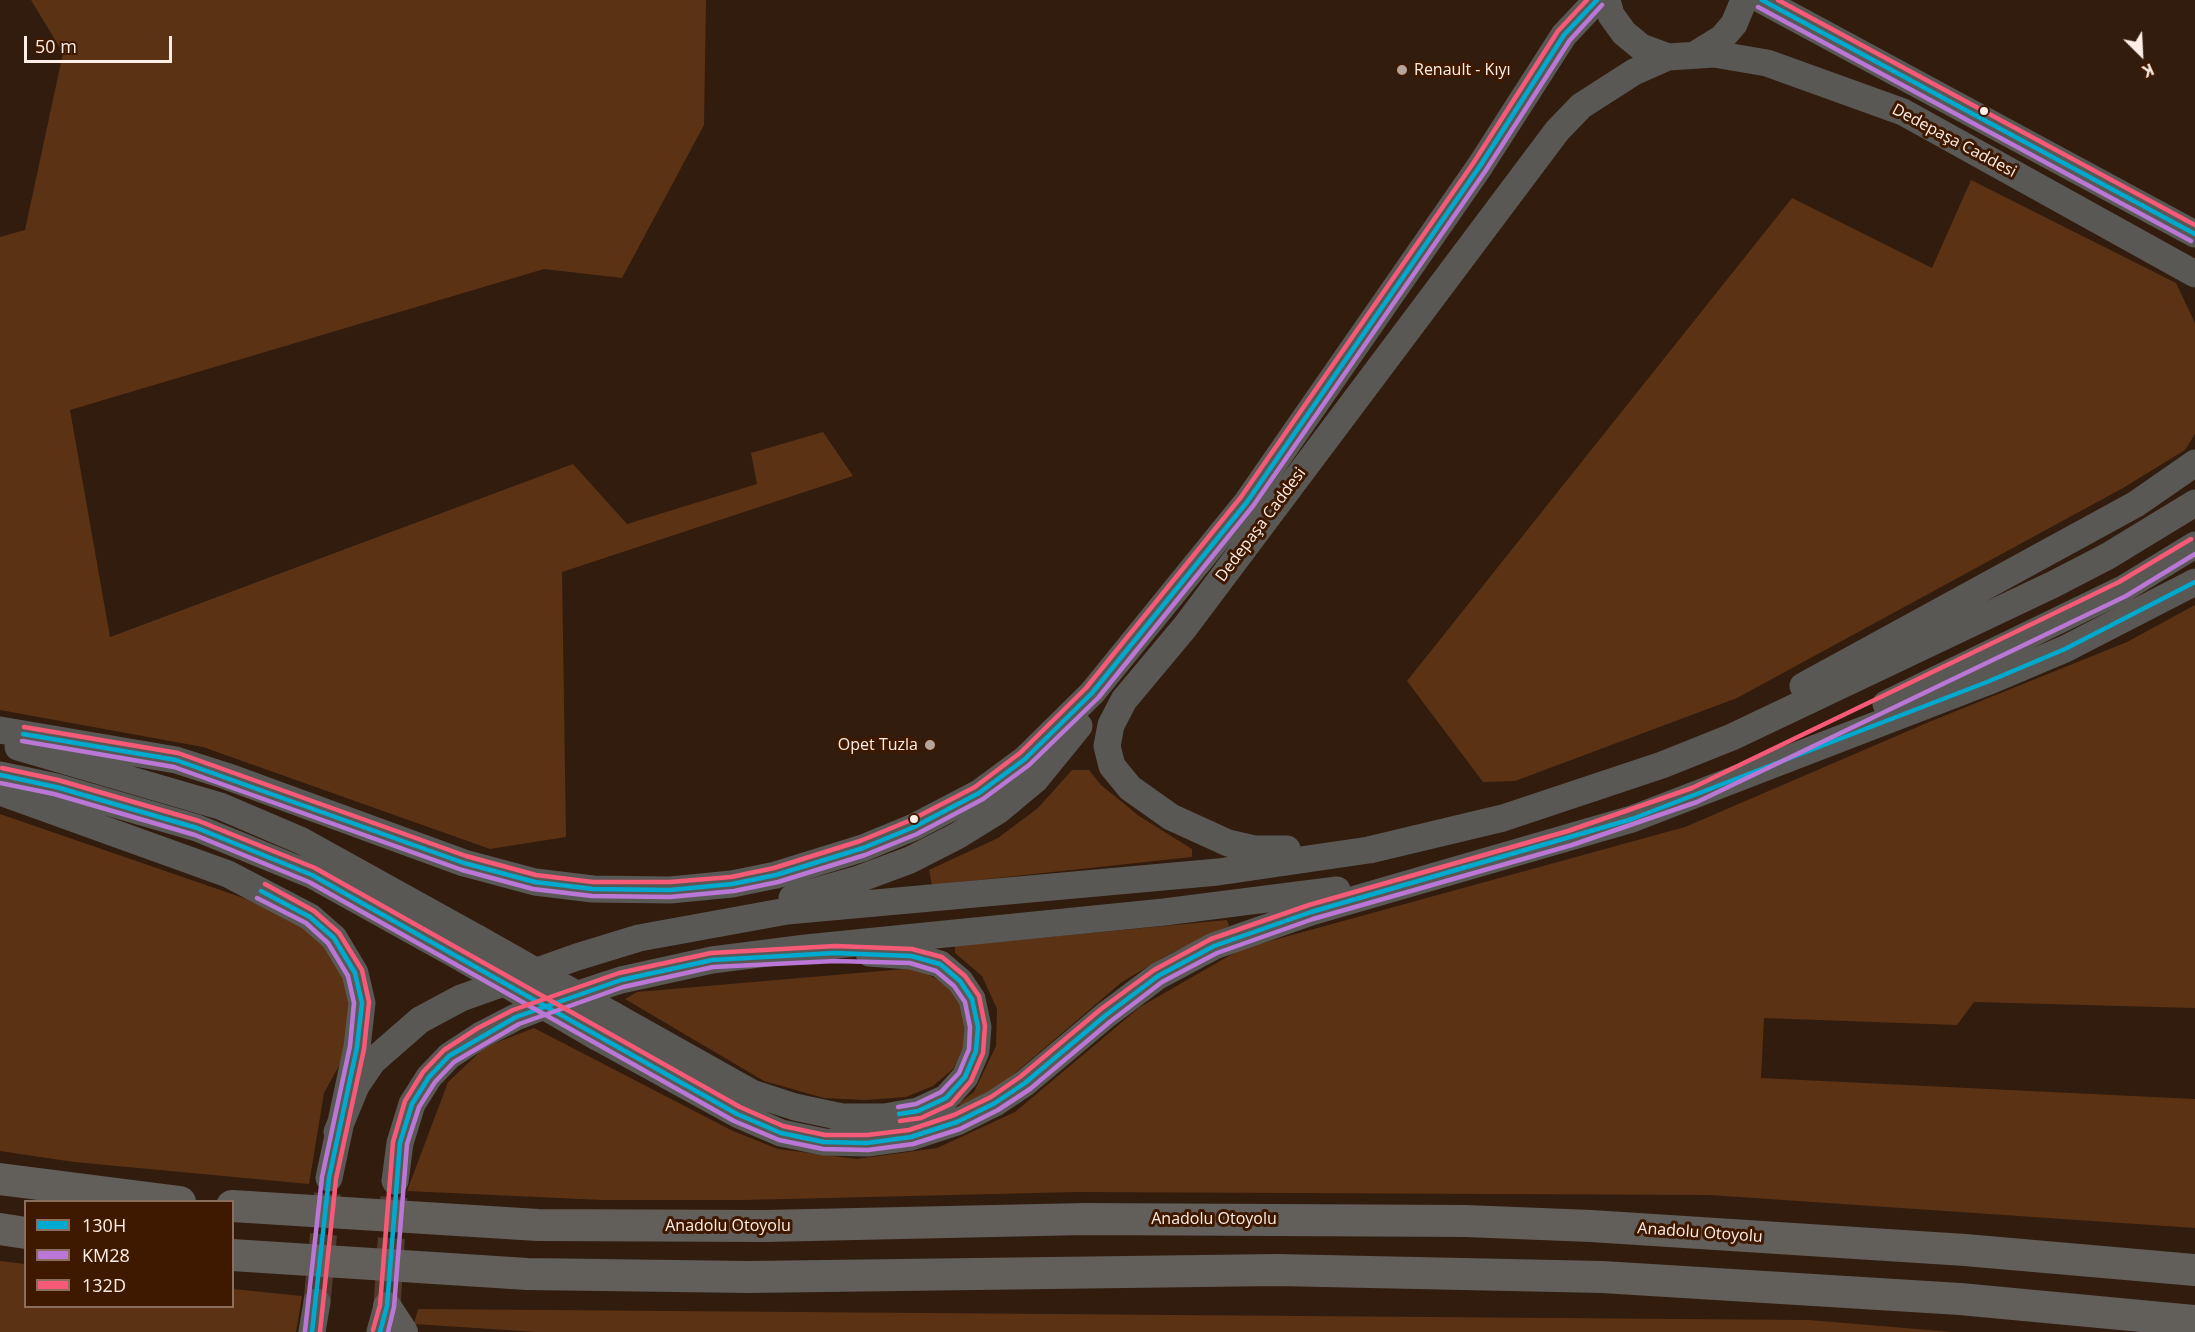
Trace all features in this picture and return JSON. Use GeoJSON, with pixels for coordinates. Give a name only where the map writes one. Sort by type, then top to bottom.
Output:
{"type":"FeatureCollection","features":[{"type":"Feature","properties":{"kind":"highway"},"geometry":{"type":"LineString","coordinates":[[9,1180],[164,1200]]}},
{"type":"Feature","properties":{"kind":"highway","name":"Anadolu Otoyolu"},"geometry":{"type":"LineString","coordinates":[[234,1206],[538,1225],[765,1226],[1073,1220],[1288,1219],[1476,1222],[1591,1226],[1965,1250],[2195,1270]]}},
{"type":"Feature","properties":{"kind":"highway"},"geometry":{"type":"LineString","coordinates":[[0,1229],[24,1233]]}},
{"type":"Feature","properties":{"kind":"highway"},"geometry":{"type":"LineString","coordinates":[[234,1255],[527,1274],[725,1277],[1265,1270],[1602,1277],[1949,1298],[2195,1321]]}},
{"type":"Feature","properties":{"kind":"highway"},"geometry":{"type":"LineString","coordinates":[[2143,1264],[2195,1263]]}},
{"type":"Feature","properties":{"kind":"highway"},"geometry":{"type":"LineString","coordinates":[[384,1319],[404,1332]]}},
{"type":"Feature","properties":{"kind":"main road","name":"Dedepaşa Caddesi"},"geometry":{"type":"LineString","coordinates":[[0,730],[176,760],[464,862],[535,882],[614,890],[670,890],[732,884],[776,875],[863,848],[914,827],[979,793],[1025,759],[1092,693],[1247,502],[1480,166],[1564,35],[1597,0]]}},
{"type":"Feature","properties":{"kind":"main road"},"geometry":{"type":"LineString","coordinates":[[1607,0],[1611,15],[1624,33],[1641,47],[1668,57]]}},
{"type":"Feature","properties":{"kind":"main road"},"geometry":{"type":"LineString","coordinates":[[1696,54],[1722,38],[1734,24],[1744,0]]}},
{"type":"Feature","properties":{"kind":"main road","name":"Dedepaşa Caddesi"},"geometry":{"type":"LineString","coordinates":[[1762,0],[2195,234]]}},
{"type":"Feature","properties":{"kind":"main road","name":"Dedepaşa Caddesi"},"geometry":{"type":"LineString","coordinates":[[1420,838],[1286,849],[1254,849],[1227,843],[1171,817],[1130,788],[1112,766],[1107,746],[1111,725],[1124,700],[1185,627],[1557,131],[1581,106],[1635,72],[1668,57],[1696,54],[1735,56],[1767,63],[1904,112],[2195,274]]}},
{"type":"Feature","properties":{"kind":"main road"},"geometry":{"type":"LineString","coordinates":[[1584,793],[1670,755],[1799,688],[2136,504],[2195,464]]}},
{"type":"Feature","properties":{"kind":"main road"},"geometry":{"type":"LineString","coordinates":[[639,938],[787,911],[1218,872],[1369,850],[1503,818],[1584,793],[1732,737],[2090,566],[2195,503]]}},
{"type":"Feature","properties":{"kind":"main road"},"geometry":{"type":"LineString","coordinates":[[1695,795],[2123,589],[2195,545]]}},
{"type":"Feature","properties":{"kind":"main road"},"geometry":{"type":"LineString","coordinates":[[0,742],[220,806],[302,841],[471,949],[597,1038],[737,1114],[781,1133],[824,1142],[867,1143],[911,1137],[957,1122],[995,1103],[1158,976],[1214,946],[1311,912],[1569,838],[1695,795],[2055,653],[2195,582]]}},
{"type":"Feature","properties":{"kind":"main road"},"geometry":{"type":"LineString","coordinates":[[338,1132],[356,1086],[373,1061],[420,1020],[461,998],[639,938],[859,879],[910,860],[999,810],[1035,780],[1066,744],[1160,609]]}},
{"type":"Feature","properties":{"kind":"main road"},"geometry":{"type":"LineString","coordinates":[[0,775],[56,787],[197,828],[312,875],[613,1015],[752,1093],[795,1107],[842,1117],[885,1117],[918,1111],[946,1098],[965,1077],[976,1051],[978,1027],[972,999],[960,981],[939,964],[911,956],[878,953],[712,960]]}},
{"type":"Feature","properties":{"kind":"main road"},"geometry":{"type":"LineString","coordinates":[[0,792],[228,874],[310,917],[334,938],[355,973],[362,1003],[357,1047],[328,1178]]}},
{"type":"Feature","properties":{"kind":"main road"},"geometry":{"type":"LineString","coordinates":[[395,1181],[400,1143],[412,1104],[429,1077],[449,1056],[481,1035],[560,999],[621,980],[712,960],[1287,897],[1371,884],[1569,838]]}},
{"type":"Feature","properties":{"kind":"main road"},"geometry":{"type":"LineString","coordinates":[[312,1332],[317,1302]]}},
{"type":"Feature","properties":{"kind":"shaded area"},"geometry":{"type":"Polygon","coordinates":[[[31,0],[706,0],[704,125],[622,278],[544,269],[70,410],[110,637],[573,464],[627,524],[757,484],[751,453],[823,432],[853,476],[562,572],[566,837],[490,849],[203,747],[0,710],[0,237],[25,230],[63,53],[31,0]]]}},
{"type":"Feature","properties":{"kind":"shaded area"},"geometry":{"type":"Polygon","coordinates":[[[1971,180],[2176,283],[2195,323],[2195,434],[2185,450],[2123,488],[1737,698],[1515,781],[1483,782],[1407,681],[1792,198],[1932,268],[1971,180]]]}},
{"type":"Feature","properties":{"kind":"shaded area"},"geometry":{"type":"Polygon","coordinates":[[[2195,605],[2195,1008],[1974,1002],[1957,1025],[1764,1018],[1761,1078],[2195,1099],[2195,1228],[1710,1195],[1077,1192],[744,1200],[602,1200],[407,1191],[448,1082],[485,1047],[534,1028],[733,1131],[778,1149],[857,1159],[937,1148],[1015,1112],[1140,1007],[1241,949],[1685,827],[1929,722],[2127,642],[2195,605]]]}},
{"type":"Feature","properties":{"kind":"shaded area"},"geometry":{"type":"Polygon","coordinates":[[[1072,770],[1089,770],[1101,785],[1139,816],[1192,849],[1192,857],[932,885],[929,870],[998,838],[1038,808],[1072,770]]]}},
{"type":"Feature","properties":{"kind":"shaded area"},"geometry":{"type":"Polygon","coordinates":[[[0,814],[255,902],[309,926],[340,963],[353,995],[351,1030],[340,1064],[324,1093],[309,1184],[74,1162],[0,1151],[0,814]]]}},
{"type":"Feature","properties":{"kind":"shaded area"},"geometry":{"type":"Polygon","coordinates":[[[1227,920],[1229,926],[1169,954],[1122,982],[1001,1085],[963,1107],[958,1104],[974,1092],[996,1046],[997,1009],[982,976],[955,953],[955,946],[1227,920]]]}},
{"type":"Feature","properties":{"kind":"shaded area"},"geometry":{"type":"Polygon","coordinates":[[[916,968],[955,989],[968,1015],[967,1040],[953,1069],[933,1086],[906,1097],[865,1100],[824,1098],[764,1081],[625,999],[637,992],[916,968]]]}},
{"type":"Feature","properties":{"kind":"shaded area"},"geometry":{"type":"Polygon","coordinates":[[[0,1261],[24,1264],[24,1308],[234,1308],[234,1289],[302,1296],[296,1332],[0,1332],[0,1261]]]}},
{"type":"Feature","properties":{"kind":"shaded area"},"geometry":{"type":"Polygon","coordinates":[[[418,1309],[1809,1320],[1953,1332],[537,1332],[414,1324],[418,1309]]]}},
{"type":"Feature","properties":{"kind":"tunnel"},"geometry":{"type":"LineString","coordinates":[[317,1302],[329,1178]]}},
{"type":"Feature","properties":{"kind":"tunnel"},"geometry":{"type":"LineString","coordinates":[[387,1306],[395,1181]]}},
{"type":"Feature","properties":{"kind":"transit line","name":"132D"},"geometry":{"type":"LineString","coordinates":[[24,727],[178,753],[466,856],[536,875],[593,882],[670,882],[731,877],[774,868],[860,841],[911,820],[975,787],[1020,753],[1086,688],[1241,497],[1474,162],[1558,31],[1587,0]]}},
{"type":"Feature","properties":{"kind":"transit line","name":"130H"},"geometry":{"type":"LineString","coordinates":[[23,734],[176,760],[464,863],[535,882],[593,889],[670,890],[732,884],[776,875],[863,848],[914,827],[979,793],[1025,759],[1092,693],[1247,502],[1480,166],[1564,35],[1597,0]]}},
{"type":"Feature","properties":{"kind":"transit line","name":"130H"},"geometry":{"type":"LineString","coordinates":[[1762,0],[2195,234]]}},
{"type":"Feature","properties":{"kind":"transit line","name":"132D"},"geometry":{"type":"LineString","coordinates":[[1778,0],[2195,225]]}},
{"type":"Feature","properties":{"kind":"transit line","name":"KM28"},"geometry":{"type":"LineString","coordinates":[[22,741],[174,767],[462,870],[533,889],[592,896],[670,897],[734,891],[778,882],[865,855],[917,834],[983,799],[1029,765],[1098,698],[1253,506],[1486,170],[1570,40],[1602,5]]}},
{"type":"Feature","properties":{"kind":"transit line","name":"KM28"},"geometry":{"type":"LineString","coordinates":[[1758,7],[2191,241]]}},
{"type":"Feature","properties":{"kind":"transit line","name":"132D"},"geometry":{"type":"LineString","coordinates":[[2,768],[58,780],[199,821],[315,868],[740,1107],[783,1126],[825,1135],[867,1135],[909,1130],[954,1115],[991,1097],[1020,1077],[1101,1009],[1154,970],[1211,939],[1309,905],[1568,831],[1692,788],[2119,582],[2191,539]]}},
{"type":"Feature","properties":{"kind":"transit line","name":"KM28"},"geometry":{"type":"LineString","coordinates":[[0,783],[54,794],[195,835],[309,882],[734,1121],[779,1140],[823,1149],[868,1150],[913,1144],[960,1129],[998,1110],[1030,1089],[1111,1021],[1162,982],[1217,953],[1313,919],[1572,845],[1697,802],[2126,596],[2195,554]]}},
{"type":"Feature","properties":{"kind":"transit line","name":"130H"},"geometry":{"type":"LineString","coordinates":[[0,775],[56,787],[197,828],[312,875],[737,1114],[781,1133],[824,1142],[867,1143],[911,1137],[957,1122],[995,1103],[1025,1083],[1106,1015],[1158,976],[1214,946],[1311,912],[1632,819],[1987,682],[2065,649],[2195,582]]}},
{"type":"Feature","properties":{"kind":"transit line","name":"132D"},"geometry":{"type":"LineString","coordinates":[[265,884],[314,911],[339,933],[362,970],[369,1002],[364,1049],[336,1179],[320,1332]]}},
{"type":"Feature","properties":{"kind":"transit line","name":"130H"},"geometry":{"type":"LineString","coordinates":[[261,891],[310,917],[334,938],[355,973],[362,1003],[357,1047],[329,1178],[312,1332]]}},
{"type":"Feature","properties":{"kind":"transit line","name":"KM28"},"geometry":{"type":"LineString","coordinates":[[257,898],[306,923],[328,943],[348,976],[354,1003],[350,1046],[322,1177],[305,1331]]}},
{"type":"Feature","properties":{"kind":"transit line","name":"132D"},"geometry":{"type":"LineString","coordinates":[[373,1330],[380,1305],[393,1142],[405,1101],[423,1072],[444,1050],[478,1028],[513,1010],[619,973],[711,953],[835,946],[912,949],[942,957],[965,976],[979,996],[985,1026],[983,1053],[971,1081],[951,1104],[921,1118],[900,1121]]}},
{"type":"Feature","properties":{"kind":"transit line","name":"130H"},"geometry":{"type":"LineString","coordinates":[[380,1332],[387,1306],[400,1143],[412,1104],[429,1077],[449,1056],[516,1017],[621,980],[712,960],[835,953],[911,956],[940,964],[960,981],[972,999],[978,1027],[976,1051],[965,1077],[946,1098],[918,1111],[899,1114]]}},
{"type":"Feature","properties":{"kind":"transit line","name":"KM28"},"geometry":{"type":"LineString","coordinates":[[388,1332],[394,1307],[407,1144],[419,1107],[435,1082],[454,1062],[519,1024],[623,987],[713,967],[835,961],[910,963],[936,971],[954,986],[965,1002],[970,1027],[969,1049],[959,1073],[941,1092],[916,1104],[898,1107]]}},
{"type":"Feature","properties":{"kind":"place","name":"Renault - Kıyı"},"geometry":{"type":"Point","coordinates":[1402,70]}},
{"type":"Feature","properties":{"kind":"place","name":"Opet Tuzla"},"geometry":{"type":"Point","coordinates":[930,745]}}]}
